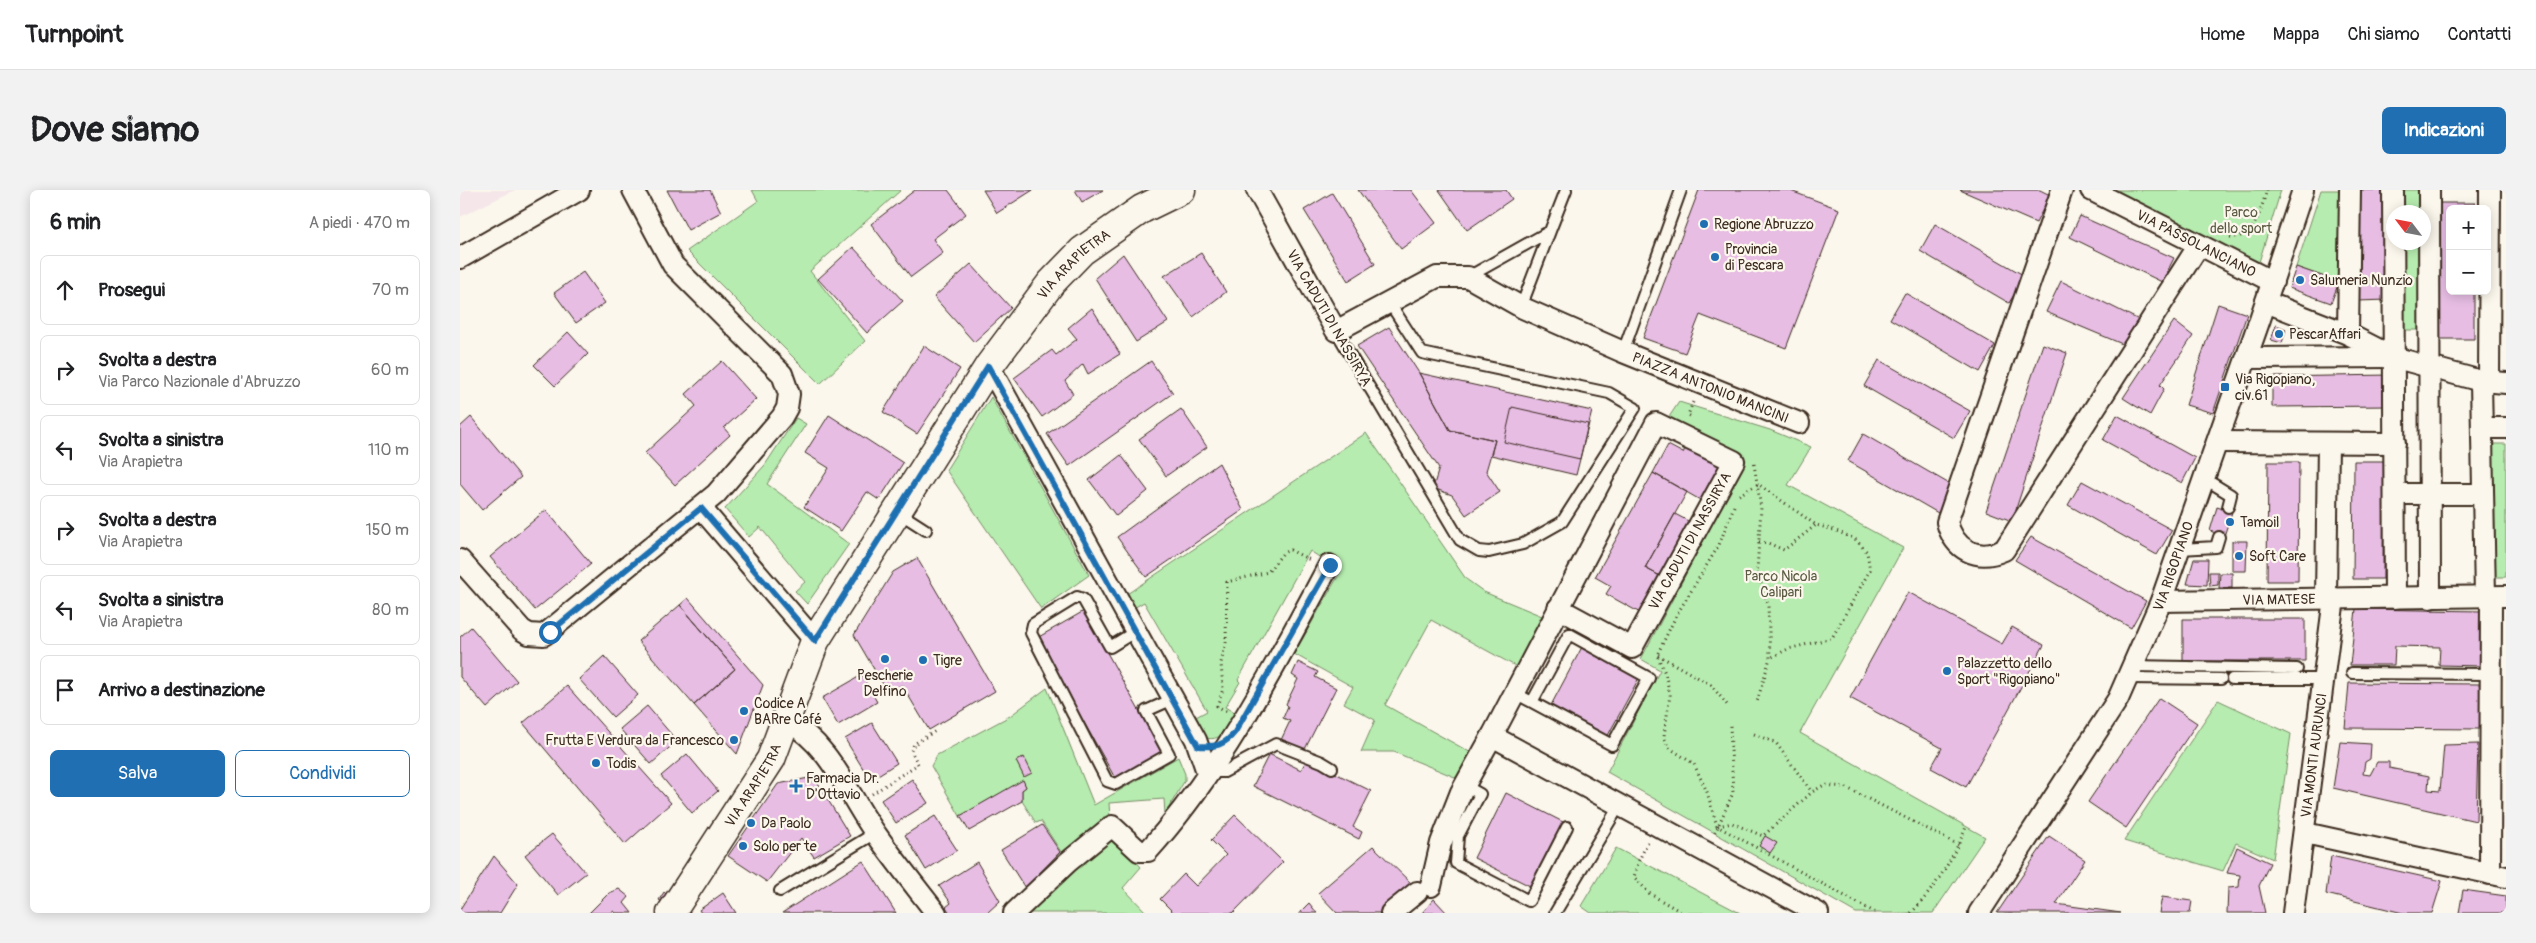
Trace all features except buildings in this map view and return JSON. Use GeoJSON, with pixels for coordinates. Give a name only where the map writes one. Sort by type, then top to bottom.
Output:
{"type":"FeatureCollection","features":[{"type":"Feature","properties":{"kind":"street"},"geometry":{"type":"LineString","coordinates":[[460,258],[579,190]]}},
{"type":"Feature","properties":{"kind":"street"},"geometry":{"type":"LineString","coordinates":[[460,560],[522,630],[536,636],[550,632],[701,508],[772,432],[787,408],[788,388],[778,370],[673,265],[633,190]]}},
{"type":"Feature","properties":{"kind":"street","name":"VIA ARAPIETRA"},"geometry":{"type":"LineString","coordinates":[[671,913],[771,759],[815,641],[988,366],[1051,283],[1082,251],[1142,209],[1181,190]]}},
{"type":"Feature","properties":{"kind":"street","name":"VIA CADUTI DI NASSIRYA"},"geometry":{"type":"LineString","coordinates":[[1257,190],[1336,332]]}},
{"type":"Feature","properties":{"kind":"street"},"geometry":{"type":"LineString","coordinates":[[2062,190],[1948,522],[1950,532],[1966,551],[1984,556],[2004,550],[2199,245]]}},
{"type":"Feature","properties":{"kind":"street","name":"VIA PASSOLANCIANO"},"geometry":{"type":"LineString","coordinates":[[2091,190],[2273,282]]}},
{"type":"Feature","properties":{"kind":"street","name":"VIA RIGOPIANO"},"geometry":{"type":"LineString","coordinates":[[1980,913],[2118,699],[2161,601],[2180,549],[2303,190]]}},
{"type":"Feature","properties":{"kind":"street"},"geometry":{"type":"LineString","coordinates":[[2348,334],[2350,190]]}},
{"type":"Feature","properties":{"kind":"street"},"geometry":{"type":"LineString","coordinates":[[2392,190],[2395,598]]}},
{"type":"Feature","properties":{"kind":"street"},"geometry":{"type":"LineString","coordinates":[[2430,190],[2430,598]]}},
{"type":"Feature","properties":{"kind":"street"},"geometry":{"type":"LineString","coordinates":[[2305,833],[2498,876],[2498,674],[2494,597],[2483,494],[2482,428],[2492,382],[2490,190]]}},
{"type":"Feature","properties":{"kind":"street","name":"PIAZZA ANTONIO MANCINI"},"geometry":{"type":"LineString","coordinates":[[1336,332],[1437,277],[1468,277],[1521,307],[1623,352],[1799,423]]}},
{"type":"Feature","properties":{"kind":"street"},"geometry":{"type":"LineString","coordinates":[[2266,302],[2348,334],[2393,356],[2430,368],[2492,382]]}},
{"type":"Feature","properties":{"kind":"street"},"geometry":{"type":"LineString","coordinates":[[2247,358],[2393,356]]}},
{"type":"Feature","properties":{"kind":"street"},"geometry":{"type":"LineString","coordinates":[[988,366],[1136,631],[1198,746],[1212,777]]}},
{"type":"Feature","properties":{"kind":"street","name":"VIA CADUTI DI NASSIRYA"},"geometry":{"type":"LineString","coordinates":[[1392,913],[1424,889],[1464,785],[1492,736],[1523,698],[1558,608],[1656,423],[1734,461],[1632,648]]}},
{"type":"Feature","properties":{"kind":"street"},"geometry":{"type":"LineString","coordinates":[[2482,428],[2506,428]]}},
{"type":"Feature","properties":{"kind":"street"},"geometry":{"type":"LineString","coordinates":[[2218,442],[2395,443]]}},
{"type":"Feature","properties":{"kind":"street","name":"VIA MONTI AURUNCI"},"geometry":{"type":"LineString","coordinates":[[2293,913],[2324,679],[2330,598],[2328,443]]}},
{"type":"Feature","properties":{"kind":"street"},"geometry":{"type":"LineString","coordinates":[[2395,494],[2483,494]]}},
{"type":"Feature","properties":{"kind":"street"},"geometry":{"type":"LineString","coordinates":[[701,508],[815,641]]}},
{"type":"Feature","properties":{"kind":"street"},"geometry":{"type":"LineString","coordinates":[[1014,913],[1068,862],[1112,826],[1142,858],[1212,777],[1228,742],[1242,721],[1328,568]]}},
{"type":"Feature","properties":{"kind":"street","name":"VIA MATESE"},"geometry":{"type":"LineString","coordinates":[[2161,601],[2494,597]]}},
{"type":"Feature","properties":{"kind":"street"},"geometry":{"type":"LineString","coordinates":[[1558,608],[1632,648]]}},
{"type":"Feature","properties":{"kind":"street"},"geometry":{"type":"LineString","coordinates":[[786,721],[800,728],[828,757],[875,832],[936,913]]}},
{"type":"Feature","properties":{"kind":"street"},"geometry":{"type":"LineString","coordinates":[[1492,736],[1818,913]]}},
{"type":"Feature","properties":{"kind":"street"},"geometry":{"type":"LineString","coordinates":[[1198,746],[1217,747],[1228,742]]}},
{"type":"Feature","properties":{"kind":"lane"},"geometry":{"type":"LineString","coordinates":[[1521,307],[1566,190]]}},
{"type":"Feature","properties":{"kind":"lane","name":"PIAZZA ANTONIO MANCINI"},"geometry":{"type":"LineString","coordinates":[[1623,352],[1681,190]]}},
{"type":"Feature","properties":{"kind":"lane","name":"PIAZZA ANTONIO MANCINI"},"geometry":{"type":"LineString","coordinates":[[1468,277],[1550,231]]}},
{"type":"Feature","properties":{"kind":"lane","name":"VIA CADUTI DI NASSIRYA"},"geometry":{"type":"LineString","coordinates":[[1336,332],[1402,446],[1460,540],[1479,551],[1489,552],[1523,544],[1562,522],[1636,408],[1609,392],[1422,353],[1389,302]]}},
{"type":"Feature","properties":{"kind":"lane"},"geometry":{"type":"LineString","coordinates":[[2205,478],[2232,495],[2228,507]]}},
{"type":"Feature","properties":{"kind":"lane"},"geometry":{"type":"LineString","coordinates":[[897,512],[926,530]]}},
{"type":"Feature","properties":{"kind":"lane"},"geometry":{"type":"LineString","coordinates":[[2180,549],[2216,547],[2219,537]]}},
{"type":"Feature","properties":{"kind":"lane"},"geometry":{"type":"LineString","coordinates":[[1136,631],[1110,647],[1083,599],[1077,597],[1033,624],[1031,633],[1107,781],[1116,784],[1169,754],[1146,711],[1173,699]]}},
{"type":"Feature","properties":{"kind":"lane"},"geometry":{"type":"LineString","coordinates":[[1569,634],[1648,678],[1612,745],[1523,698],[1569,634]]}},
{"type":"Feature","properties":{"kind":"lane"},"geometry":{"type":"LineString","coordinates":[[2130,672],[2298,669]]}},
{"type":"Feature","properties":{"kind":"lane"},"geometry":{"type":"LineString","coordinates":[[2130,672],[2220,679]]}},
{"type":"Feature","properties":{"kind":"lane"},"geometry":{"type":"LineString","coordinates":[[2352,673],[2498,674]]}},
{"type":"Feature","properties":{"kind":"lane"},"geometry":{"type":"LineString","coordinates":[[2232,679],[2324,679]]}},
{"type":"Feature","properties":{"kind":"lane"},"geometry":{"type":"LineString","coordinates":[[1212,777],[1276,744],[1322,762],[1332,768]]}},
{"type":"Feature","properties":{"kind":"lane"},"geometry":{"type":"LineString","coordinates":[[1464,785],[1480,794],[1458,836],[1456,863],[1529,901],[1567,827]]}},
{"type":"Feature","properties":{"kind":"lane"},"geometry":{"type":"LineString","coordinates":[[1555,913],[1619,806]]}},
{"type":"Feature","properties":{"kind":"lane"},"geometry":{"type":"LineString","coordinates":[[780,891],[875,832]]}},
{"type":"Feature","properties":{"kind":"path"},"geometry":{"type":"LineString","coordinates":[[2225,237],[2242,237],[2251,230],[2267,190]]}},
{"type":"Feature","properties":{"kind":"path"},"geometry":{"type":"LineString","coordinates":[[1688,415],[1696,419]]}},
{"type":"Feature","properties":{"kind":"path"},"geometry":{"type":"LineString","coordinates":[[1752,456],[1761,508],[1757,571],[1768,604],[1770,658],[1757,702]]}},
{"type":"Feature","properties":{"kind":"path"},"geometry":{"type":"LineString","coordinates":[[1758,484],[1816,525],[1834,530],[1854,540],[1867,552],[1870,570],[1832,638],[1788,649],[1770,658]]}},
{"type":"Feature","properties":{"kind":"path"},"geometry":{"type":"LineString","coordinates":[[1758,484],[1739,495],[1719,545],[1676,616],[1657,655],[1665,673],[1670,695],[1664,736],[1668,748],[1694,764],[1707,792],[1717,826],[1876,913]]}},
{"type":"Feature","properties":{"kind":"path"},"geometry":{"type":"LineString","coordinates":[[1759,542],[1768,543],[1784,550],[1816,525]]}},
{"type":"Feature","properties":{"kind":"path"},"geometry":{"type":"LineString","coordinates":[[1242,721],[1217,706],[1223,689],[1220,663],[1226,642],[1227,582],[1268,572],[1283,553],[1290,550],[1328,568]]}},
{"type":"Feature","properties":{"kind":"path"},"geometry":{"type":"LineString","coordinates":[[1632,648],[1644,654],[1657,655],[1711,685],[1728,706]]}},
{"type":"Feature","properties":{"kind":"path"},"geometry":{"type":"LineString","coordinates":[[1715,833],[1732,792],[1730,725]]}},
{"type":"Feature","properties":{"kind":"path"},"geometry":{"type":"LineString","coordinates":[[857,804],[918,764],[911,752],[914,744],[937,730]]}},
{"type":"Feature","properties":{"kind":"path"},"geometry":{"type":"LineString","coordinates":[[1754,734],[1776,743],[1812,792]]}},
{"type":"Feature","properties":{"kind":"path"},"geometry":{"type":"LineString","coordinates":[[1717,826],[1732,823],[1763,836],[1812,792],[1824,785],[1845,787],[1959,845]]}},
{"type":"Feature","properties":{"kind":"path"},"geometry":{"type":"LineString","coordinates":[[1657,826],[1639,860],[1634,877],[1650,894],[1682,913]]}},
{"type":"Feature","properties":{"kind":"path"},"geometry":{"type":"LineString","coordinates":[[1911,913],[1920,904],[1959,845],[1966,827]]}},
{"type":"Feature","properties":{"kind":"shaded area"},"geometry":{"type":"Polygon","coordinates":[[[460,190],[515,190],[460,217],[460,190]]]}},
{"type":"Feature","properties":{"kind":"green space"},"geometry":{"type":"Polygon","coordinates":[[[752,190],[901,190],[810,271],[865,341],[820,384],[687,251],[758,201],[752,190]]]}},
{"type":"Feature","properties":{"kind":"green space","name":"Parco dello sport"},"geometry":{"type":"Polygon","coordinates":[[[2107,190],[2281,190],[2259,262],[2107,190]]]}},
{"type":"Feature","properties":{"kind":"green space"},"geometry":{"type":"Polygon","coordinates":[[[2321,190],[2342,190],[2339,282],[2296,267],[2321,190]]]}},
{"type":"Feature","properties":{"kind":"green space"},"geometry":{"type":"Polygon","coordinates":[[[2404,190],[2426,190],[2426,205],[2404,205],[2404,190]]]}},
{"type":"Feature","properties":{"kind":"green space"},"geometry":{"type":"Polygon","coordinates":[[[2404,250],[2426,250],[2426,330],[2404,330],[2404,250]]]}},
{"type":"Feature","properties":{"kind":"green space"},"geometry":{"type":"Polygon","coordinates":[[[991,397],[1089,575],[1041,609],[946,470],[991,397]]]}},
{"type":"Feature","properties":{"kind":"green space","name":"Parco Nicola Calipari"},"geometry":{"type":"Polygon","coordinates":[[[1679,402],[1770,430],[1811,447],[1788,485],[1903,548],[1800,733],[1985,837],[1933,913],[1856,913],[1607,772],[1660,670],[1641,659],[1746,460],[1669,417],[1679,402]]]}},
{"type":"Feature","properties":{"kind":"green space"},"geometry":{"type":"Polygon","coordinates":[[[796,418],[806,424],[767,484],[849,544],[807,604],[795,591],[805,582],[760,527],[749,537],[725,509],[765,465],[796,418]]]}},
{"type":"Feature","properties":{"kind":"green space"},"geometry":{"type":"Polygon","coordinates":[[[1366,433],[1466,579],[1484,592],[1542,616],[1517,667],[1431,620],[1385,705],[1475,755],[1462,780],[1394,752],[1361,752],[1375,720],[1344,703],[1353,687],[1294,654],[1341,571],[1310,551],[1238,680],[1240,682],[1225,707],[1236,714],[1224,732],[1217,738],[1206,738],[1194,718],[1207,711],[1144,602],[1132,609],[1124,596],[1366,433]]]}},
{"type":"Feature","properties":{"kind":"green space"},"geometry":{"type":"Polygon","coordinates":[[[2491,444],[2506,444],[2506,577],[2490,577],[2491,444]]]}},
{"type":"Feature","properties":{"kind":"green space"},"geometry":{"type":"Polygon","coordinates":[[[1047,688],[1094,805],[1178,757],[1185,774],[1185,780],[1165,814],[1164,799],[1109,803],[1110,818],[1103,817],[1108,824],[1065,858],[1041,821],[1036,823],[1022,801],[1022,790],[1026,787],[1023,781],[960,816],[931,766],[937,755],[1010,716],[1047,688]]]}},
{"type":"Feature","properties":{"kind":"green space"},"geometry":{"type":"Polygon","coordinates":[[[2218,700],[2291,734],[2273,859],[2236,843],[2223,871],[2124,841],[2218,700]]]}},
{"type":"Feature","properties":{"kind":"green space"},"geometry":{"type":"Polygon","coordinates":[[[1110,834],[1141,867],[1123,888],[1147,913],[1022,913],[1110,834]]]}},
{"type":"Feature","properties":{"kind":"green space"},"geometry":{"type":"Polygon","coordinates":[[[1616,848],[1740,913],[1591,913],[1581,906],[1616,848]]]}},
{"type":"Feature","properties":{"kind":"place","name":"Regione Abruzzo"},"geometry":{"type":"Point","coordinates":[1704,224]}},
{"type":"Feature","properties":{"kind":"place","name":"Provincia di Pescara"},"geometry":{"type":"Point","coordinates":[1715,257]}},
{"type":"Feature","properties":{"kind":"place","name":"Salumeria Nunzio"},"geometry":{"type":"Point","coordinates":[2300,280]}},
{"type":"Feature","properties":{"kind":"place","name":"PescarAffari"},"geometry":{"type":"Point","coordinates":[2279,334]}},
{"type":"Feature","properties":{"kind":"place","name":"Via Rigopiano, civ.61"},"geometry":{"type":"Point","coordinates":[2225,387]}},
{"type":"Feature","properties":{"kind":"place","name":"Tamoil"},"geometry":{"type":"Point","coordinates":[2230,522]}},
{"type":"Feature","properties":{"kind":"place","name":"Soft Care"},"geometry":{"type":"Point","coordinates":[2239,556]}},
{"type":"Feature","properties":{"kind":"place","name":"Pescherie Delfino"},"geometry":{"type":"Point","coordinates":[885,659]}},
{"type":"Feature","properties":{"kind":"place","name":"Tigre"},"geometry":{"type":"Point","coordinates":[923,660]}},
{"type":"Feature","properties":{"kind":"place","name":"Palazzetto dello Sport \"Rigopiano\""},"geometry":{"type":"Point","coordinates":[1947,671]}},
{"type":"Feature","properties":{"kind":"place","name":"Codice A BARre Café"},"geometry":{"type":"Point","coordinates":[744,711]}},
{"type":"Feature","properties":{"kind":"place","name":"Frutta E Verdura da Francesco"},"geometry":{"type":"Point","coordinates":[734,740]}},
{"type":"Feature","properties":{"kind":"place","name":"Todis"},"geometry":{"type":"Point","coordinates":[596,763]}},
{"type":"Feature","properties":{"kind":"place","name":"Farmacia Dr. D'Ottavio"},"geometry":{"type":"Point","coordinates":[796,786]}},
{"type":"Feature","properties":{"kind":"place","name":"Da Paolo"},"geometry":{"type":"Point","coordinates":[751,823]}},
{"type":"Feature","properties":{"kind":"place","name":"Solo per te"},"geometry":{"type":"Point","coordinates":[743,846]}},
{"type":"Feature","properties":{"kind":"route"},"geometry":{"type":"LineString","coordinates":[[550,632],[701,508],[815,641],[988,366],[1198,746],[1217,747],[1228,742],[1330,565]]}}]}
